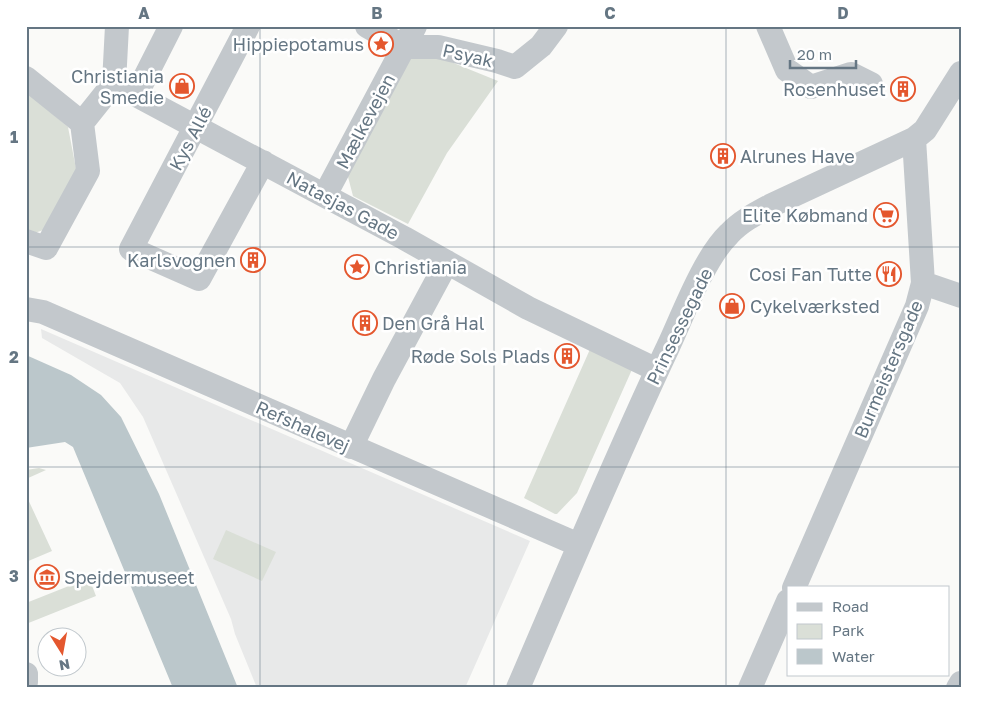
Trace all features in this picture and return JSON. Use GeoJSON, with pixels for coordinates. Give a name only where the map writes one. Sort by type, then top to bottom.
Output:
{"type":"FeatureCollection","features":[{"type":"Feature","properties":{"kind":"street"},"geometry":{"type":"LineString","coordinates":[[82,122],[114,84],[117,26]]}},
{"type":"Feature","properties":{"kind":"street"},"geometry":{"type":"LineString","coordinates":[[114,84],[136,95],[171,26]]}},
{"type":"Feature","properties":{"kind":"street","name":"Kys Allé"},"geometry":{"type":"LineString","coordinates":[[248,26],[131,249],[199,279],[262,162]]}},
{"type":"Feature","properties":{"kind":"street","name":"Psyak"},"geometry":{"type":"LineString","coordinates":[[367,26],[404,47],[438,47],[515,67],[541,46],[556,26]]}},
{"type":"Feature","properties":{"kind":"street","name":"Mælkevejen"},"geometry":{"type":"LineString","coordinates":[[325,195],[415,26]]}},
{"type":"Feature","properties":{"kind":"street"},"geometry":{"type":"LineString","coordinates":[[768,26],[787,70],[811,87],[851,74],[871,84]]}},
{"type":"Feature","properties":{"kind":"street","name":"Prinsessegade"},"geometry":{"type":"LineString","coordinates":[[518,688],[657,370],[716,249],[728,234],[747,219],[770,206],[914,138],[925,130],[961,73]]}},
{"type":"Feature","properties":{"kind":"street"},"geometry":{"type":"LineString","coordinates":[[26,78],[82,122],[88,171],[36,245]]}},
{"type":"Feature","properties":{"kind":"street","name":"Natasjas Gade"},"geometry":{"type":"LineString","coordinates":[[136,95],[325,195],[528,308],[657,370]]}},
{"type":"Feature","properties":{"kind":"street","name":"Burmeistersgade"},"geometry":{"type":"LineString","coordinates":[[795,586],[917,306],[923,283],[914,138]]}},
{"type":"Feature","properties":{"kind":"street"},"geometry":{"type":"LineString","coordinates":[[351,447],[384,379],[447,262]]}},
{"type":"Feature","properties":{"kind":"street"},"geometry":{"type":"LineString","coordinates":[[923,283],[961,296]]}},
{"type":"Feature","properties":{"kind":"street","name":"Refshalevej"},"geometry":{"type":"LineString","coordinates":[[26,309],[43,312],[579,545]]}},
{"type":"Feature","properties":{"kind":"street"},"geometry":{"type":"LineString","coordinates":[[750,688],[787,602]]}},
{"type":"Feature","properties":{"kind":"street"},"geometry":{"type":"LineString","coordinates":[[26,674],[26,682]]}},
{"type":"Feature","properties":{"kind":"street"},"geometry":{"type":"LineString","coordinates":[[958,688],[961,683]]}},
{"type":"Feature","properties":{"kind":"shaded area"},"geometry":{"type":"Polygon","coordinates":[[[41,329],[530,541],[465,688],[257,688],[235,634],[231,619],[143,417],[120,383],[42,338],[41,329]]]}},
{"type":"Feature","properties":{"kind":"green space"},"geometry":{"type":"Polygon","coordinates":[[[429,53],[498,81],[447,153],[408,224],[353,196],[347,173],[409,59],[429,53]]]}},
{"type":"Feature","properties":{"kind":"green space"},"geometry":{"type":"Polygon","coordinates":[[[26,91],[68,127],[77,174],[46,229],[29,235],[26,232],[26,91]]]}},
{"type":"Feature","properties":{"kind":"green space"},"geometry":{"type":"Polygon","coordinates":[[[591,347],[634,365],[577,493],[555,514],[524,498],[591,347]]]}},
{"type":"Feature","properties":{"kind":"green space"},"geometry":{"type":"Polygon","coordinates":[[[39,468],[46,470],[26,479],[26,470],[39,468]]]}},
{"type":"Feature","properties":{"kind":"green space"},"geometry":{"type":"Polygon","coordinates":[[[26,495],[52,551],[26,562],[26,495]]]}},
{"type":"Feature","properties":{"kind":"green space"},"geometry":{"type":"Polygon","coordinates":[[[226,530],[276,552],[262,581],[213,559],[226,530]]]}},
{"type":"Feature","properties":{"kind":"green space"},"geometry":{"type":"Polygon","coordinates":[[[89,578],[96,596],[26,624],[26,603],[89,578]]]}},
{"type":"Feature","properties":{"kind":"water"},"geometry":{"type":"Polygon","coordinates":[[[26,355],[71,375],[101,395],[121,417],[159,494],[238,688],[173,688],[73,447],[65,442],[26,448],[26,355]]]}},
{"type":"Feature","properties":{"kind":"place","name":"Hippiepotamus"},"geometry":{"type":"Point","coordinates":[381,44]}},
{"type":"Feature","properties":{"kind":"place","name":"Christiania Smedie"},"geometry":{"type":"Point","coordinates":[182,86]}},
{"type":"Feature","properties":{"kind":"place","name":"Rosenhuset"},"geometry":{"type":"Point","coordinates":[903,89]}},
{"type":"Feature","properties":{"kind":"place","name":"Alrunes Have"},"geometry":{"type":"Point","coordinates":[723,156]}},
{"type":"Feature","properties":{"kind":"place","name":"Elite Købmand"},"geometry":{"type":"Point","coordinates":[886,215]}},
{"type":"Feature","properties":{"kind":"place","name":"Karlsvognen"},"geometry":{"type":"Point","coordinates":[253,260]}},
{"type":"Feature","properties":{"kind":"place","name":"Christiania"},"geometry":{"type":"Point","coordinates":[357,267]}},
{"type":"Feature","properties":{"kind":"place","name":"Cosi Fan Tutte"},"geometry":{"type":"Point","coordinates":[889,274]}},
{"type":"Feature","properties":{"kind":"place","name":"Cykelværksted"},"geometry":{"type":"Point","coordinates":[732,306]}},
{"type":"Feature","properties":{"kind":"place","name":"Den Grå Hal"},"geometry":{"type":"Point","coordinates":[365,323]}},
{"type":"Feature","properties":{"kind":"place","name":"Røde Sols Plads"},"geometry":{"type":"Point","coordinates":[567,356]}},
{"type":"Feature","properties":{"kind":"place","name":"Spejdermuseet"},"geometry":{"type":"Point","coordinates":[47,577]}}]}
